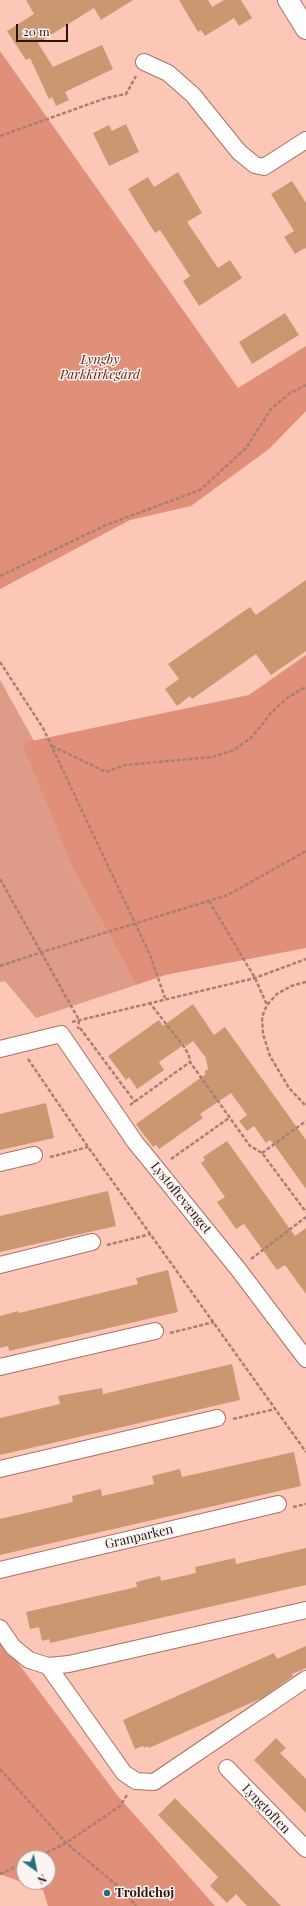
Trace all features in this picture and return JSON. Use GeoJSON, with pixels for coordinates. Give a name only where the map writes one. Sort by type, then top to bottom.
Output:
{"type":"FeatureCollection","features":[{"type":"Feature","properties":{"kind":"street"},"geometry":{"type":"LineString","coordinates":[[288,0],[306,29]]}},
{"type":"Feature","properties":{"kind":"street"},"geometry":{"type":"LineString","coordinates":[[144,62],[168,73],[194,95],[239,152],[255,166],[264,167],[306,140]]}},
{"type":"Feature","properties":{"kind":"street"},"geometry":{"type":"LineString","coordinates":[[0,1049],[17,1045],[63,1029]]}},
{"type":"Feature","properties":{"kind":"street","name":"Lystoftevænget"},"geometry":{"type":"LineString","coordinates":[[63,1029],[117,1115],[157,1169],[238,1269],[306,1359]]}},
{"type":"Feature","properties":{"kind":"street"},"geometry":{"type":"LineString","coordinates":[[0,1163],[34,1155]]}},
{"type":"Feature","properties":{"kind":"street"},"geometry":{"type":"LineString","coordinates":[[0,1265],[92,1242]]}},
{"type":"Feature","properties":{"kind":"street"},"geometry":{"type":"LineString","coordinates":[[0,1367],[155,1330]]}},
{"type":"Feature","properties":{"kind":"street"},"geometry":{"type":"LineString","coordinates":[[0,1469],[217,1418]]}},
{"type":"Feature","properties":{"kind":"street","name":"Granparken"},"geometry":{"type":"LineString","coordinates":[[0,1570],[278,1504]]}},
{"type":"Feature","properties":{"kind":"street"},"geometry":{"type":"LineString","coordinates":[[0,1628],[13,1647],[29,1660],[48,1666],[69,1664],[306,1610]]}},
{"type":"Feature","properties":{"kind":"street"},"geometry":{"type":"LineString","coordinates":[[48,1666],[124,1773],[136,1781],[154,1782],[306,1679]]}},
{"type":"Feature","properties":{"kind":"street","name":"Lyngtoften"},"geometry":{"type":"LineString","coordinates":[[227,1768],[306,1849]]}},
{"type":"Feature","properties":{"kind":"path"},"geometry":{"type":"LineString","coordinates":[[0,136],[106,98],[126,94],[144,62]]}},
{"type":"Feature","properties":{"kind":"path"},"geometry":{"type":"LineString","coordinates":[[0,576],[106,526],[200,490],[246,448],[271,409],[290,393],[306,385]]}},
{"type":"Feature","properties":{"kind":"path"},"geometry":{"type":"LineString","coordinates":[[0,662],[43,728],[150,955],[166,998]]}},
{"type":"Feature","properties":{"kind":"path"},"geometry":{"type":"LineString","coordinates":[[51,745],[106,772],[125,765],[212,757],[234,750],[252,737],[271,713],[287,698],[306,687]]}},
{"type":"Feature","properties":{"kind":"path"},"geometry":{"type":"LineString","coordinates":[[0,966],[228,895],[306,851]]}},
{"type":"Feature","properties":{"kind":"path"},"geometry":{"type":"LineString","coordinates":[[0,879],[80,1020]]}},
{"type":"Feature","properties":{"kind":"path"},"geometry":{"type":"LineString","coordinates":[[209,901],[255,978],[267,1005]]}},
{"type":"Feature","properties":{"kind":"path"},"geometry":{"type":"LineString","coordinates":[[63,1029],[80,1020],[149,1002],[255,978],[306,959]]}},
{"type":"Feature","properties":{"kind":"path"},"geometry":{"type":"LineString","coordinates":[[306,982],[290,986],[277,994],[267,1005],[262,1017],[263,1034],[270,1056],[289,1088],[306,1106]]}},
{"type":"Feature","properties":{"kind":"path"},"geometry":{"type":"LineString","coordinates":[[149,1002],[185,1048],[190,1062],[229,1118],[250,1146],[262,1153],[306,1212]]}},
{"type":"Feature","properties":{"kind":"path"},"geometry":{"type":"LineString","coordinates":[[80,1028],[135,1102]]}},
{"type":"Feature","properties":{"kind":"path"},"geometry":{"type":"LineString","coordinates":[[17,1045],[306,1452]]}},
{"type":"Feature","properties":{"kind":"path"},"geometry":{"type":"LineString","coordinates":[[117,1115],[190,1062]]}},
{"type":"Feature","properties":{"kind":"path"},"geometry":{"type":"LineString","coordinates":[[157,1169],[229,1118]]}},
{"type":"Feature","properties":{"kind":"path"},"geometry":{"type":"LineString","coordinates":[[262,1153],[306,1121]]}},
{"type":"Feature","properties":{"kind":"path"},"geometry":{"type":"LineString","coordinates":[[34,1155],[41,1159],[88,1147]]}},
{"type":"Feature","properties":{"kind":"path"},"geometry":{"type":"LineString","coordinates":[[238,1269],[306,1217]]}},
{"type":"Feature","properties":{"kind":"path"},"geometry":{"type":"LineString","coordinates":[[92,1242],[102,1246],[151,1234]]}},
{"type":"Feature","properties":{"kind":"path"},"geometry":{"type":"LineString","coordinates":[[155,1330],[162,1335],[214,1322]]}},
{"type":"Feature","properties":{"kind":"path"},"geometry":{"type":"LineString","coordinates":[[217,1418],[225,1421],[276,1409]]}},
{"type":"Feature","properties":{"kind":"path"},"geometry":{"type":"LineString","coordinates":[[0,1769],[66,1843],[118,1886],[136,1906]]}},
{"type":"Feature","properties":{"kind":"path"},"geometry":{"type":"LineString","coordinates":[[52,1850],[66,1843],[120,1806],[136,1781]]}},
{"type":"Feature","properties":{"kind":"path"},"geometry":{"type":"LineString","coordinates":[[0,1874],[16,1867]]}},
{"type":"Feature","properties":{"kind":"shaded area"},"geometry":{"type":"Polygon","coordinates":[[[0,680],[34,741],[23,743],[73,869],[136,985],[36,1018],[5,981],[0,982],[0,680]]]}},
{"type":"Feature","properties":{"kind":"green space","name":"Lyngby Parkkirkegård"},"geometry":{"type":"Polygon","coordinates":[[[0,51],[238,388],[306,346],[306,411],[269,449],[191,506],[130,520],[0,589],[0,51]]]}},
{"type":"Feature","properties":{"kind":"green space"},"geometry":{"type":"Polygon","coordinates":[[[306,655],[306,948],[165,975],[136,985],[73,869],[22,743],[249,695],[306,655]]]}},
{"type":"Feature","properties":{"kind":"green space"},"geometry":{"type":"Polygon","coordinates":[[[0,1639],[117,1795],[215,1906],[48,1906],[43,1890],[56,1890],[56,1850],[16,1850],[16,1880],[0,1874],[0,1639]]]}},
{"type":"Feature","properties":{"kind":"building"},"geometry":{"type":"Polygon","coordinates":[[[26,0],[133,0],[101,20],[94,8],[38,43],[53,67],[102,45],[113,69],[65,92],[69,100],[56,106],[52,97],[49,99],[30,58],[26,60],[7,31],[34,14],[26,0]]]}},
{"type":"Feature","properties":{"kind":"building"},"geometry":{"type":"Polygon","coordinates":[[[179,0],[208,0],[212,7],[224,0],[241,0],[252,18],[239,26],[234,18],[205,36],[201,30],[198,32],[179,0]]]}},
{"type":"Feature","properties":{"kind":"building"},"geometry":{"type":"Polygon","coordinates":[[[126,124],[139,152],[109,166],[93,133],[109,125],[112,131],[126,124]]]}},
{"type":"Feature","properties":{"kind":"building"},"geometry":{"type":"Polygon","coordinates":[[[178,172],[202,213],[187,222],[218,268],[230,260],[242,278],[199,306],[183,281],[190,276],[160,230],[155,233],[128,189],[148,177],[154,187],[178,172]]]}},
{"type":"Feature","properties":{"kind":"building"},"geometry":{"type":"Polygon","coordinates":[[[292,181],[306,203],[306,249],[305,248],[295,254],[284,237],[294,231],[271,194],[292,181]]]}},
{"type":"Feature","properties":{"kind":"building"},"geometry":{"type":"Polygon","coordinates":[[[285,313],[299,335],[252,364],[239,342],[285,313]]]}},
{"type":"Feature","properties":{"kind":"building"},"geometry":{"type":"Polygon","coordinates":[[[306,580],[306,651],[271,675],[256,654],[192,699],[190,696],[177,706],[165,689],[179,679],[168,664],[250,607],[256,615],[306,580]]]}},
{"type":"Feature","properties":{"kind":"building"},"geometry":{"type":"Polygon","coordinates":[[[193,1004],[214,1035],[225,1027],[306,1140],[306,1189],[273,1143],[270,1140],[266,1143],[254,1126],[247,1131],[239,1121],[247,1115],[231,1093],[200,1114],[203,1118],[159,1149],[156,1145],[153,1147],[136,1124],[206,1074],[204,1072],[208,1069],[206,1058],[193,1041],[186,1046],[185,1044],[159,1062],[164,1070],[137,1089],[129,1077],[126,1080],[108,1056],[159,1020],[163,1026],[193,1004]]]}},
{"type":"Feature","properties":{"kind":"building"},"geometry":{"type":"Polygon","coordinates":[[[46,1103],[54,1138],[0,1150],[0,1114],[46,1103]]]}},
{"type":"Feature","properties":{"kind":"building"},"geometry":{"type":"Polygon","coordinates":[[[227,1141],[295,1236],[306,1228],[306,1294],[285,1265],[277,1270],[244,1224],[236,1229],[217,1202],[225,1197],[201,1163],[205,1160],[203,1157],[227,1141]]]}},
{"type":"Feature","properties":{"kind":"building"},"geometry":{"type":"Polygon","coordinates":[[[108,1191],[116,1226],[0,1252],[0,1216],[108,1191]]]}},
{"type":"Feature","properties":{"kind":"building"},"geometry":{"type":"Polygon","coordinates":[[[168,1270],[178,1312],[9,1351],[8,1346],[0,1348],[0,1316],[18,1311],[19,1313],[138,1284],[136,1278],[168,1270]]]}},
{"type":"Feature","properties":{"kind":"building"},"geometry":{"type":"Polygon","coordinates":[[[232,1364],[240,1400],[0,1455],[0,1418],[60,1404],[58,1396],[102,1388],[103,1394],[232,1364]]]}},
{"type":"Feature","properties":{"kind":"building"},"geometry":{"type":"Polygon","coordinates":[[[294,1452],[301,1486],[0,1555],[0,1519],[73,1502],[72,1496],[101,1489],[102,1496],[154,1484],[152,1476],[180,1469],[182,1477],[294,1452]]]}},
{"type":"Feature","properties":{"kind":"building"},"geometry":{"type":"Polygon","coordinates":[[[306,1548],[306,1585],[50,1643],[49,1639],[42,1641],[39,1627],[30,1629],[26,1612],[137,1587],[136,1582],[160,1576],[161,1581],[196,1573],[195,1567],[235,1558],[236,1564],[306,1548]]]}},
{"type":"Feature","properties":{"kind":"building"},"geometry":{"type":"Polygon","coordinates":[[[306,1646],[306,1668],[292,1674],[293,1676],[262,1698],[149,1748],[148,1746],[144,1748],[143,1746],[135,1749],[123,1720],[274,1653],[277,1659],[306,1646]]]}},
{"type":"Feature","properties":{"kind":"building"},"geometry":{"type":"Polygon","coordinates":[[[276,1738],[286,1748],[280,1753],[306,1779],[306,1813],[254,1760],[276,1738]]]}},
{"type":"Feature","properties":{"kind":"building"},"geometry":{"type":"Polygon","coordinates":[[[175,1798],[281,1906],[247,1906],[236,1894],[227,1903],[210,1886],[218,1877],[158,1815],[175,1798]]]}},
{"type":"Feature","properties":{"kind":"place","name":"Troldehøj"},"geometry":{"type":"Point","coordinates":[107,1893]}}]}
